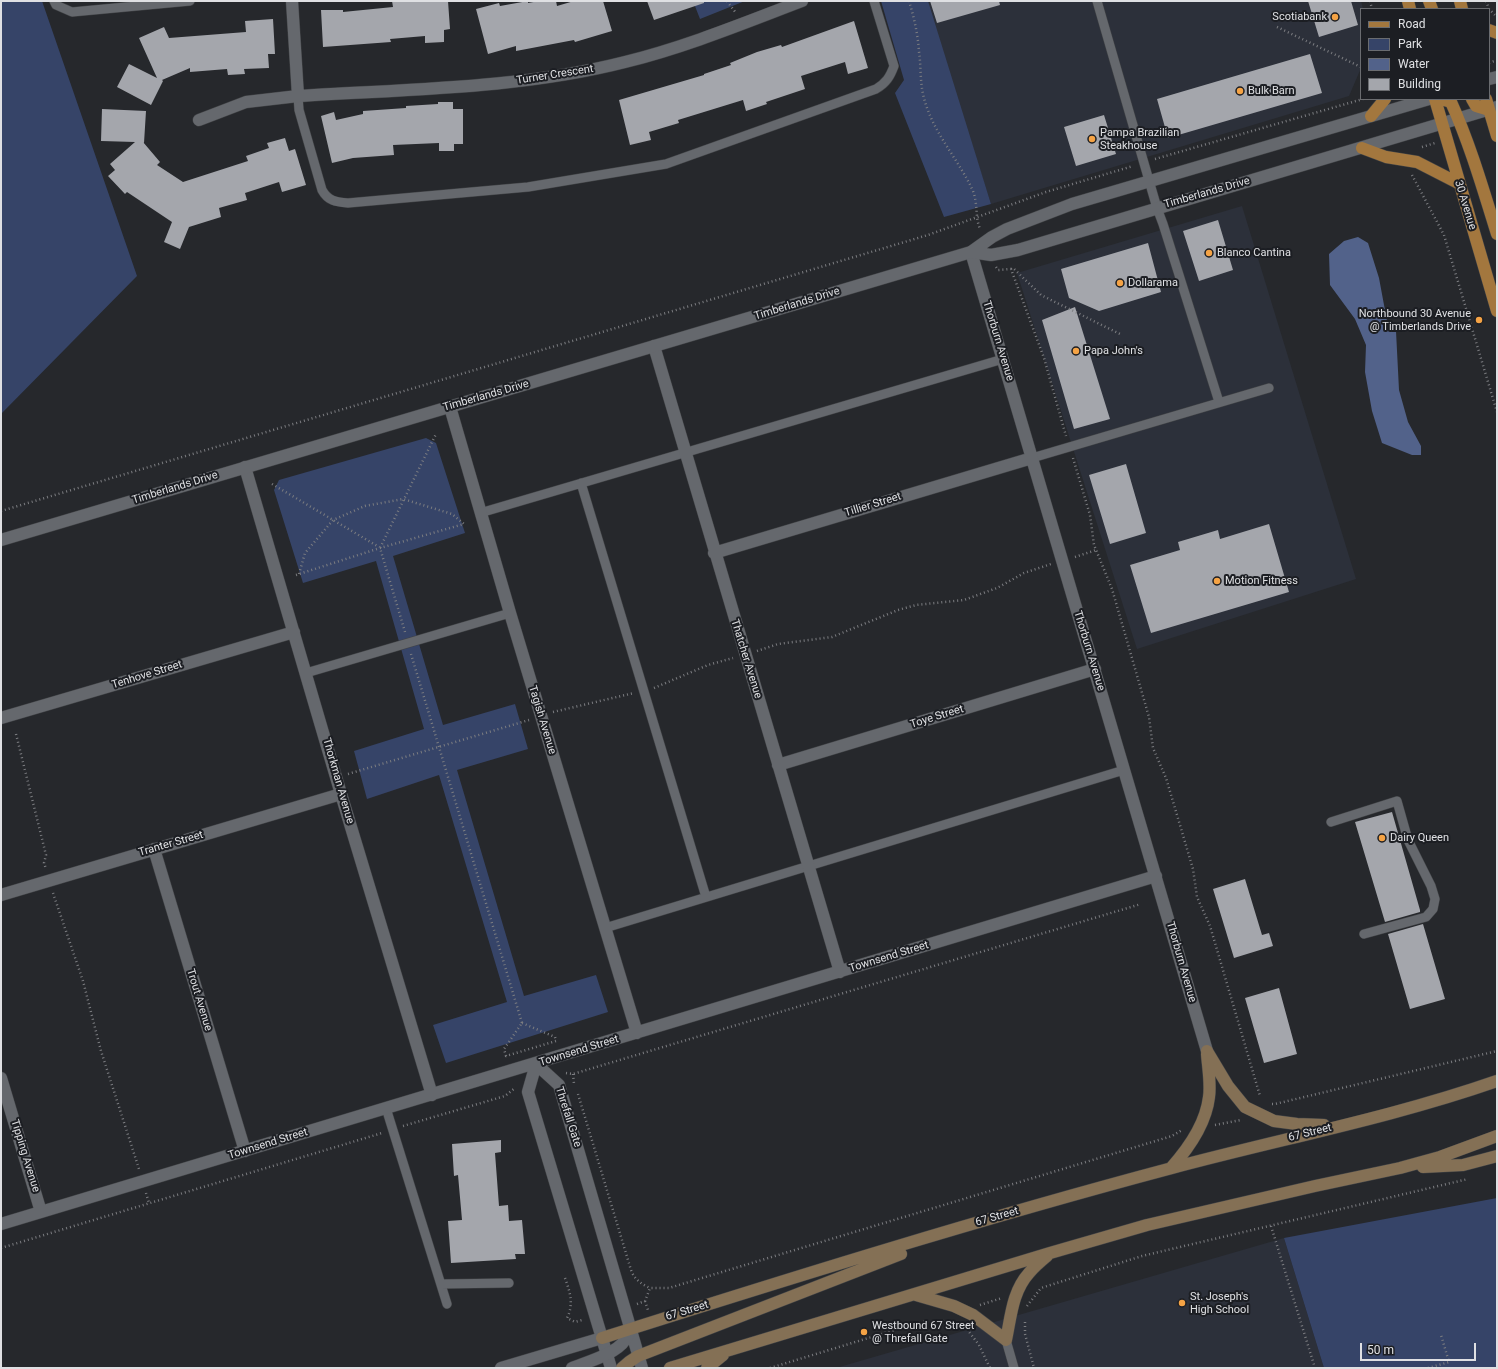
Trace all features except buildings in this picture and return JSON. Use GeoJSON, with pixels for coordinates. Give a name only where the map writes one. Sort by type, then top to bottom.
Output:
{"type":"FeatureCollection","features":[{"type":"Feature","properties":{"kind":"main road"},"geometry":{"type":"LineString","coordinates":[[1372,116],[1385,100]]}},
{"type":"Feature","properties":{"kind":"main road","name":"30 Avenue"},"geometry":{"type":"LineString","coordinates":[[1435,100],[1458,183],[1497,311]]}},
{"type":"Feature","properties":{"kind":"main road"},"geometry":{"type":"LineString","coordinates":[[1444,100],[1451,102],[1459,119],[1474,159],[1497,234]]}},
{"type":"Feature","properties":{"kind":"main road"},"geometry":{"type":"LineString","coordinates":[[1473,100],[1476,106],[1491,105],[1497,136]]}},
{"type":"Feature","properties":{"kind":"main road"},"geometry":{"type":"LineString","coordinates":[[1362,148],[1386,157],[1417,162],[1458,183]]}},
{"type":"Feature","properties":{"kind":"main road"},"geometry":{"type":"LineString","coordinates":[[1207,1051],[1228,1086],[1245,1107],[1274,1121],[1297,1124],[1339,1126]]}},
{"type":"Feature","properties":{"kind":"main road"},"geometry":{"type":"LineString","coordinates":[[1171,1168],[1188,1149],[1202,1121],[1209,1098],[1207,1051]]}},
{"type":"Feature","properties":{"kind":"main road","name":"67 Street"},"geometry":{"type":"LineString","coordinates":[[602,1338],[988,1220],[1171,1168],[1446,1099],[1497,1081]]}},
{"type":"Feature","properties":{"kind":"main road"},"geometry":{"type":"LineString","coordinates":[[670,1368],[1147,1225],[1400,1168],[1440,1157],[1497,1136]]}},
{"type":"Feature","properties":{"kind":"main road"},"geometry":{"type":"LineString","coordinates":[[1400,1168],[1463,1165],[1497,1156]]}},
{"type":"Feature","properties":{"kind":"main road"},"geometry":{"type":"LineString","coordinates":[[622,1368],[629,1362],[640,1362],[988,1220]]}},
{"type":"Feature","properties":{"kind":"main road"},"geometry":{"type":"LineString","coordinates":[[916,1295],[954,1306],[973,1315],[1006,1340],[1013,1302],[1020,1285],[1028,1274],[1050,1253]]}},
{"type":"Feature","properties":{"kind":"main road"},"geometry":{"type":"LineString","coordinates":[[707,1368],[728,1351]]}},
{"type":"Feature","properties":{"kind":"street"},"geometry":{"type":"LineString","coordinates":[[292,1],[298,96]]}},
{"type":"Feature","properties":{"kind":"street","name":"Turner Crescent"},"geometry":{"type":"LineString","coordinates":[[199,120],[246,102],[298,96],[488,84],[582,71],[625,62],[666,50],[802,1]]}},
{"type":"Feature","properties":{"kind":"street","name":"Timberlands Drive"},"geometry":{"type":"LineString","coordinates":[[1,540],[971,252],[992,237],[1007,229],[1072,204],[1148,180],[1426,100]]}},
{"type":"Feature","properties":{"kind":"street","name":"Timberlands Drive"},"geometry":{"type":"LineString","coordinates":[[971,252],[991,255],[1018,250],[1459,119],[1491,105]]}},
{"type":"Feature","properties":{"kind":"street","name":"Thorburn Avenue"},"geometry":{"type":"LineString","coordinates":[[971,252],[1004,359],[1207,1051]]}},
{"type":"Feature","properties":{"kind":"street","name":"Thatcher Avenue"},"geometry":{"type":"LineString","coordinates":[[654,346],[684,453],[840,972]]}},
{"type":"Feature","properties":{"kind":"street","name":"Tagish Avenue"},"geometry":{"type":"LineString","coordinates":[[450,407],[480,513],[637,1033]]}},
{"type":"Feature","properties":{"kind":"street","name":"Tillier Street"},"geometry":{"type":"LineString","coordinates":[[714,553],[1032,458]]}},
{"type":"Feature","properties":{"kind":"street","name":"Thorkman Avenue"},"geometry":{"type":"LineString","coordinates":[[245,467],[341,794],[432,1095]]}},
{"type":"Feature","properties":{"kind":"street","name":"Tenhove Street"},"geometry":{"type":"LineString","coordinates":[[2,714],[294,632]]}},
{"type":"Feature","properties":{"kind":"street","name":"Toye Street"},"geometry":{"type":"LineString","coordinates":[[778,765],[1095,670]]}},
{"type":"Feature","properties":{"kind":"street","name":"Tranter Street"},"geometry":{"type":"LineString","coordinates":[[1,895],[341,794]]}},
{"type":"Feature","properties":{"kind":"street","name":"Trout Avenue"},"geometry":{"type":"LineString","coordinates":[[154,849],[245,1151]]}},
{"type":"Feature","properties":{"kind":"street","name":"Townsend Street"},"geometry":{"type":"LineString","coordinates":[[1,1224],[1156,876]]}},
{"type":"Feature","properties":{"kind":"street"},"geometry":{"type":"LineString","coordinates":[[536,1064],[528,1092],[610,1368]]}},
{"type":"Feature","properties":{"kind":"street","name":"Threfall Gate"},"geometry":{"type":"LineString","coordinates":[[536,1064],[559,1084],[640,1362]]}},
{"type":"Feature","properties":{"kind":"street","name":"Tipping Avenue"},"geometry":{"type":"LineString","coordinates":[[1,1078],[41,1212]]}},
{"type":"Feature","properties":{"kind":"street"},"geometry":{"type":"LineString","coordinates":[[572,1368],[607,1354],[625,1341],[631,1328]]}},
{"type":"Feature","properties":{"kind":"street","name":"67 Street"},"geometry":{"type":"LineString","coordinates":[[501,1368],[602,1338]]}},
{"type":"Feature","properties":{"kind":"lane"},"geometry":{"type":"LineString","coordinates":[[54,1],[56,5],[72,12],[190,1]]}},
{"type":"Feature","properties":{"kind":"lane"},"geometry":{"type":"LineString","coordinates":[[298,96],[299,110],[322,190],[326,198],[336,202],[348,203],[528,187],[619,173],[666,164],[688,157],[869,92],[884,84],[890,76],[894,66],[874,1]]}},
{"type":"Feature","properties":{"kind":"lane"},"geometry":{"type":"LineString","coordinates":[[1097,1],[1148,180],[1164,224],[1219,402]]}},
{"type":"Feature","properties":{"kind":"lane"},"geometry":{"type":"LineString","coordinates":[[480,513],[1004,359]]}},
{"type":"Feature","properties":{"kind":"lane"},"geometry":{"type":"LineString","coordinates":[[1032,458],[1269,388]]}},
{"type":"Feature","properties":{"kind":"lane"},"geometry":{"type":"LineString","coordinates":[[581,483],[706,897]]}},
{"type":"Feature","properties":{"kind":"lane"},"geometry":{"type":"LineString","coordinates":[[306,673],[510,613]]}},
{"type":"Feature","properties":{"kind":"lane"},"geometry":{"type":"LineString","coordinates":[[605,928],[1124,770]]}},
{"type":"Feature","properties":{"kind":"lane"},"geometry":{"type":"LineString","coordinates":[[1331,822],[1397,801],[1408,840],[1431,886],[1435,899],[1433,909],[1426,917],[1364,934]]}},
{"type":"Feature","properties":{"kind":"lane"},"geometry":{"type":"LineString","coordinates":[[386,1108],[447,1304]]}},
{"type":"Feature","properties":{"kind":"lane"},"geometry":{"type":"LineString","coordinates":[[441,1284],[509,1283]]}},
{"type":"Feature","properties":{"kind":"lane"},"geometry":{"type":"LineString","coordinates":[[1006,1340],[1014,1368]]}},
{"type":"Feature","properties":{"kind":"path"},"geometry":{"type":"LineString","coordinates":[[909,1],[919,50],[923,93],[928,113],[973,191],[978,210],[977,217],[980,229]]}},
{"type":"Feature","properties":{"kind":"path"},"geometry":{"type":"LineString","coordinates":[[1277,27],[1360,67]]}},
{"type":"Feature","properties":{"kind":"path"},"geometry":{"type":"LineString","coordinates":[[1164,156],[1360,100]]}},
{"type":"Feature","properties":{"kind":"path"},"geometry":{"type":"LineString","coordinates":[[1420,142],[1422,147],[1420,153]]}},
{"type":"Feature","properties":{"kind":"path"},"geometry":{"type":"LineString","coordinates":[[1422,147],[1428,145]]}},
{"type":"Feature","properties":{"kind":"path"},"geometry":{"type":"LineString","coordinates":[[1,511],[905,242],[1046,192],[1123,169]]}},
{"type":"Feature","properties":{"kind":"path"},"geometry":{"type":"LineString","coordinates":[[1414,170],[1411,177],[1419,186],[1444,235],[1497,412]]}},
{"type":"Feature","properties":{"kind":"path"},"geometry":{"type":"LineString","coordinates":[[998,270],[1013,268],[1041,295],[1122,335]]}},
{"type":"Feature","properties":{"kind":"path"},"geometry":{"type":"LineString","coordinates":[[1010,269],[1044,358],[1090,515],[1096,550],[1112,589],[1149,718],[1153,748],[1166,778],[1193,869],[1197,897],[1210,926],[1260,1096],[1264,1100]]}},
{"type":"Feature","properties":{"kind":"path"},"geometry":{"type":"LineString","coordinates":[[436,434],[380,548],[522,1024]]}},
{"type":"Feature","properties":{"kind":"path"},"geometry":{"type":"LineString","coordinates":[[272,484],[380,548]]}},
{"type":"Feature","properties":{"kind":"path"},"geometry":{"type":"LineString","coordinates":[[403,499],[452,514],[464,524],[380,548],[298,575],[304,553],[333,520],[365,506],[403,499]]}},
{"type":"Feature","properties":{"kind":"path"},"geometry":{"type":"LineString","coordinates":[[1072,558],[1096,550]]}},
{"type":"Feature","properties":{"kind":"path"},"geometry":{"type":"LineString","coordinates":[[550,713],[644,691],[708,665],[778,644],[832,637],[898,610],[916,605],[964,600],[997,588],[1024,573],[1052,564]]}},
{"type":"Feature","properties":{"kind":"path"},"geometry":{"type":"LineString","coordinates":[[348,774],[533,718]]}},
{"type":"Feature","properties":{"kind":"path"},"geometry":{"type":"LineString","coordinates":[[16,734],[46,855],[44,863],[47,873]]}},
{"type":"Feature","properties":{"kind":"path"},"geometry":{"type":"LineString","coordinates":[[56,903],[83,981],[101,1052],[140,1172]]}},
{"type":"Feature","properties":{"kind":"path"},"geometry":{"type":"LineString","coordinates":[[566,1073],[573,1074],[1141,904]]}},
{"type":"Feature","properties":{"kind":"path"},"geometry":{"type":"LineString","coordinates":[[522,1024],[555,1037],[556,1041],[506,1056],[504,1049],[522,1024]]}},
{"type":"Feature","properties":{"kind":"path"},"geometry":{"type":"LineString","coordinates":[[1269,1103],[1275,1104],[1497,1052]]}},
{"type":"Feature","properties":{"kind":"path"},"geometry":{"type":"LineString","coordinates":[[573,1074],[631,1270],[636,1279],[650,1288],[669,1288],[1172,1136],[1182,1129],[1186,1123]]}},
{"type":"Feature","properties":{"kind":"path"},"geometry":{"type":"LineString","coordinates":[[1,1248],[505,1096],[512,1089]]}},
{"type":"Feature","properties":{"kind":"path"},"geometry":{"type":"LineString","coordinates":[[1257,1099],[1260,1096]]}},
{"type":"Feature","properties":{"kind":"path"},"geometry":{"type":"LineString","coordinates":[[1217,1126],[1241,1120]]}},
{"type":"Feature","properties":{"kind":"path"},"geometry":{"type":"LineString","coordinates":[[1026,1312],[1037,1291],[1049,1284],[1142,1256],[1469,1179]]}},
{"type":"Feature","properties":{"kind":"path"},"geometry":{"type":"LineString","coordinates":[[146,1192],[149,1203]]}},
{"type":"Feature","properties":{"kind":"path"},"geometry":{"type":"LineString","coordinates":[[1271,1226],[1315,1368]]}},
{"type":"Feature","properties":{"kind":"path"},"geometry":{"type":"LineString","coordinates":[[565,1278],[571,1302],[567,1318],[575,1322]]}},
{"type":"Feature","properties":{"kind":"path"},"geometry":{"type":"LineString","coordinates":[[647,1297],[650,1288]]}},
{"type":"Feature","properties":{"kind":"path"},"geometry":{"type":"LineString","coordinates":[[980,1306],[1000,1298],[1004,1299]]}},
{"type":"Feature","properties":{"kind":"path"},"geometry":{"type":"LineString","coordinates":[[1022,1305],[1028,1307]]}},
{"type":"Feature","properties":{"kind":"path"},"geometry":{"type":"LineString","coordinates":[[1025,1318],[1025,1334],[1034,1368]]}},
{"type":"Feature","properties":{"kind":"path"},"geometry":{"type":"LineString","coordinates":[[770,1368],[921,1322],[945,1321],[966,1328],[976,1340],[990,1368]]}},
{"type":"Feature","properties":{"kind":"path"},"geometry":{"type":"LineString","coordinates":[[966,1328],[969,1322]]}},
{"type":"Feature","properties":{"kind":"path"},"geometry":{"type":"LineString","coordinates":[[1428,1368],[1449,1362],[1441,1335]]}},
{"type":"Feature","properties":{"kind":"shaded area"},"geometry":{"type":"Polygon","coordinates":[[[925,1],[1361,1],[1363,8],[1360,8],[1360,70],[1349,96],[991,204],[925,1]]]}},
{"type":"Feature","properties":{"kind":"shaded area"},"geometry":{"type":"Polygon","coordinates":[[[1242,206],[1356,579],[1137,649],[1017,273],[1242,206]]]}},
{"type":"Feature","properties":{"kind":"shaded area","name":"St. Joseph's High School"},"geometry":{"type":"Polygon","coordinates":[[[1284,1238],[1324,1368],[836,1368],[1284,1238]]]}},
{"type":"Feature","properties":{"kind":"green space"},"geometry":{"type":"Polygon","coordinates":[[[1,1],[42,1],[137,276],[1,414],[1,1]]]}},
{"type":"Feature","properties":{"kind":"green space"},"geometry":{"type":"Polygon","coordinates":[[[693,1],[745,1],[700,19],[693,1]]]}},
{"type":"Feature","properties":{"kind":"green space"},"geometry":{"type":"Polygon","coordinates":[[[881,1],[928,1],[991,204],[944,217],[895,93],[904,80],[881,1]]]}},
{"type":"Feature","properties":{"kind":"green space"},"geometry":{"type":"Polygon","coordinates":[[[426,438],[436,443],[465,533],[393,556],[443,725],[515,704],[528,749],[457,770],[524,996],[596,975],[608,1012],[446,1063],[433,1025],[507,1002],[439,775],[367,799],[354,751],[424,729],[376,561],[303,583],[274,490],[279,480],[426,438]]]}},
{"type":"Feature","properties":{"kind":"green space"},"geometry":{"type":"Polygon","coordinates":[[[1497,1198],[1497,1368],[1324,1368],[1284,1238],[1497,1198]]]}},
{"type":"Feature","properties":{"kind":"water"},"geometry":{"type":"Polygon","coordinates":[[[1358,237],[1368,243],[1379,278],[1387,321],[1396,331],[1399,390],[1408,422],[1421,446],[1421,455],[1412,455],[1382,443],[1372,411],[1365,372],[1366,345],[1355,319],[1330,285],[1329,254],[1344,241],[1358,237]]]}},
{"type":"Feature","properties":{"kind":"place","name":"Scotiabank"},"geometry":{"type":"Point","coordinates":[1335,17]}},
{"type":"Feature","properties":{"kind":"place","name":"Bulk Barn"},"geometry":{"type":"Point","coordinates":[1240,91]}},
{"type":"Feature","properties":{"kind":"place","name":"Pampa Brazilian Steakhouse"},"geometry":{"type":"Point","coordinates":[1092,139]}},
{"type":"Feature","properties":{"kind":"place","name":"Blanco Cantina"},"geometry":{"type":"Point","coordinates":[1209,253]}},
{"type":"Feature","properties":{"kind":"place","name":"Dollarama"},"geometry":{"type":"Point","coordinates":[1120,283]}},
{"type":"Feature","properties":{"kind":"place","name":"Northbound 30 Avenue @ Timberlands Drive"},"geometry":{"type":"Point","coordinates":[1479,320]}},
{"type":"Feature","properties":{"kind":"place","name":"Papa John's"},"geometry":{"type":"Point","coordinates":[1076,351]}},
{"type":"Feature","properties":{"kind":"place","name":"Motion Fitness"},"geometry":{"type":"Point","coordinates":[1217,581]}},
{"type":"Feature","properties":{"kind":"place","name":"Dairy Queen"},"geometry":{"type":"Point","coordinates":[1382,838]}},
{"type":"Feature","properties":{"kind":"place","name":"St. Joseph's High School"},"geometry":{"type":"Point","coordinates":[1182,1303]}},
{"type":"Feature","properties":{"kind":"place","name":"Westbound 67 Street @ Threfall Gate"},"geometry":{"type":"Point","coordinates":[864,1332]}}]}
